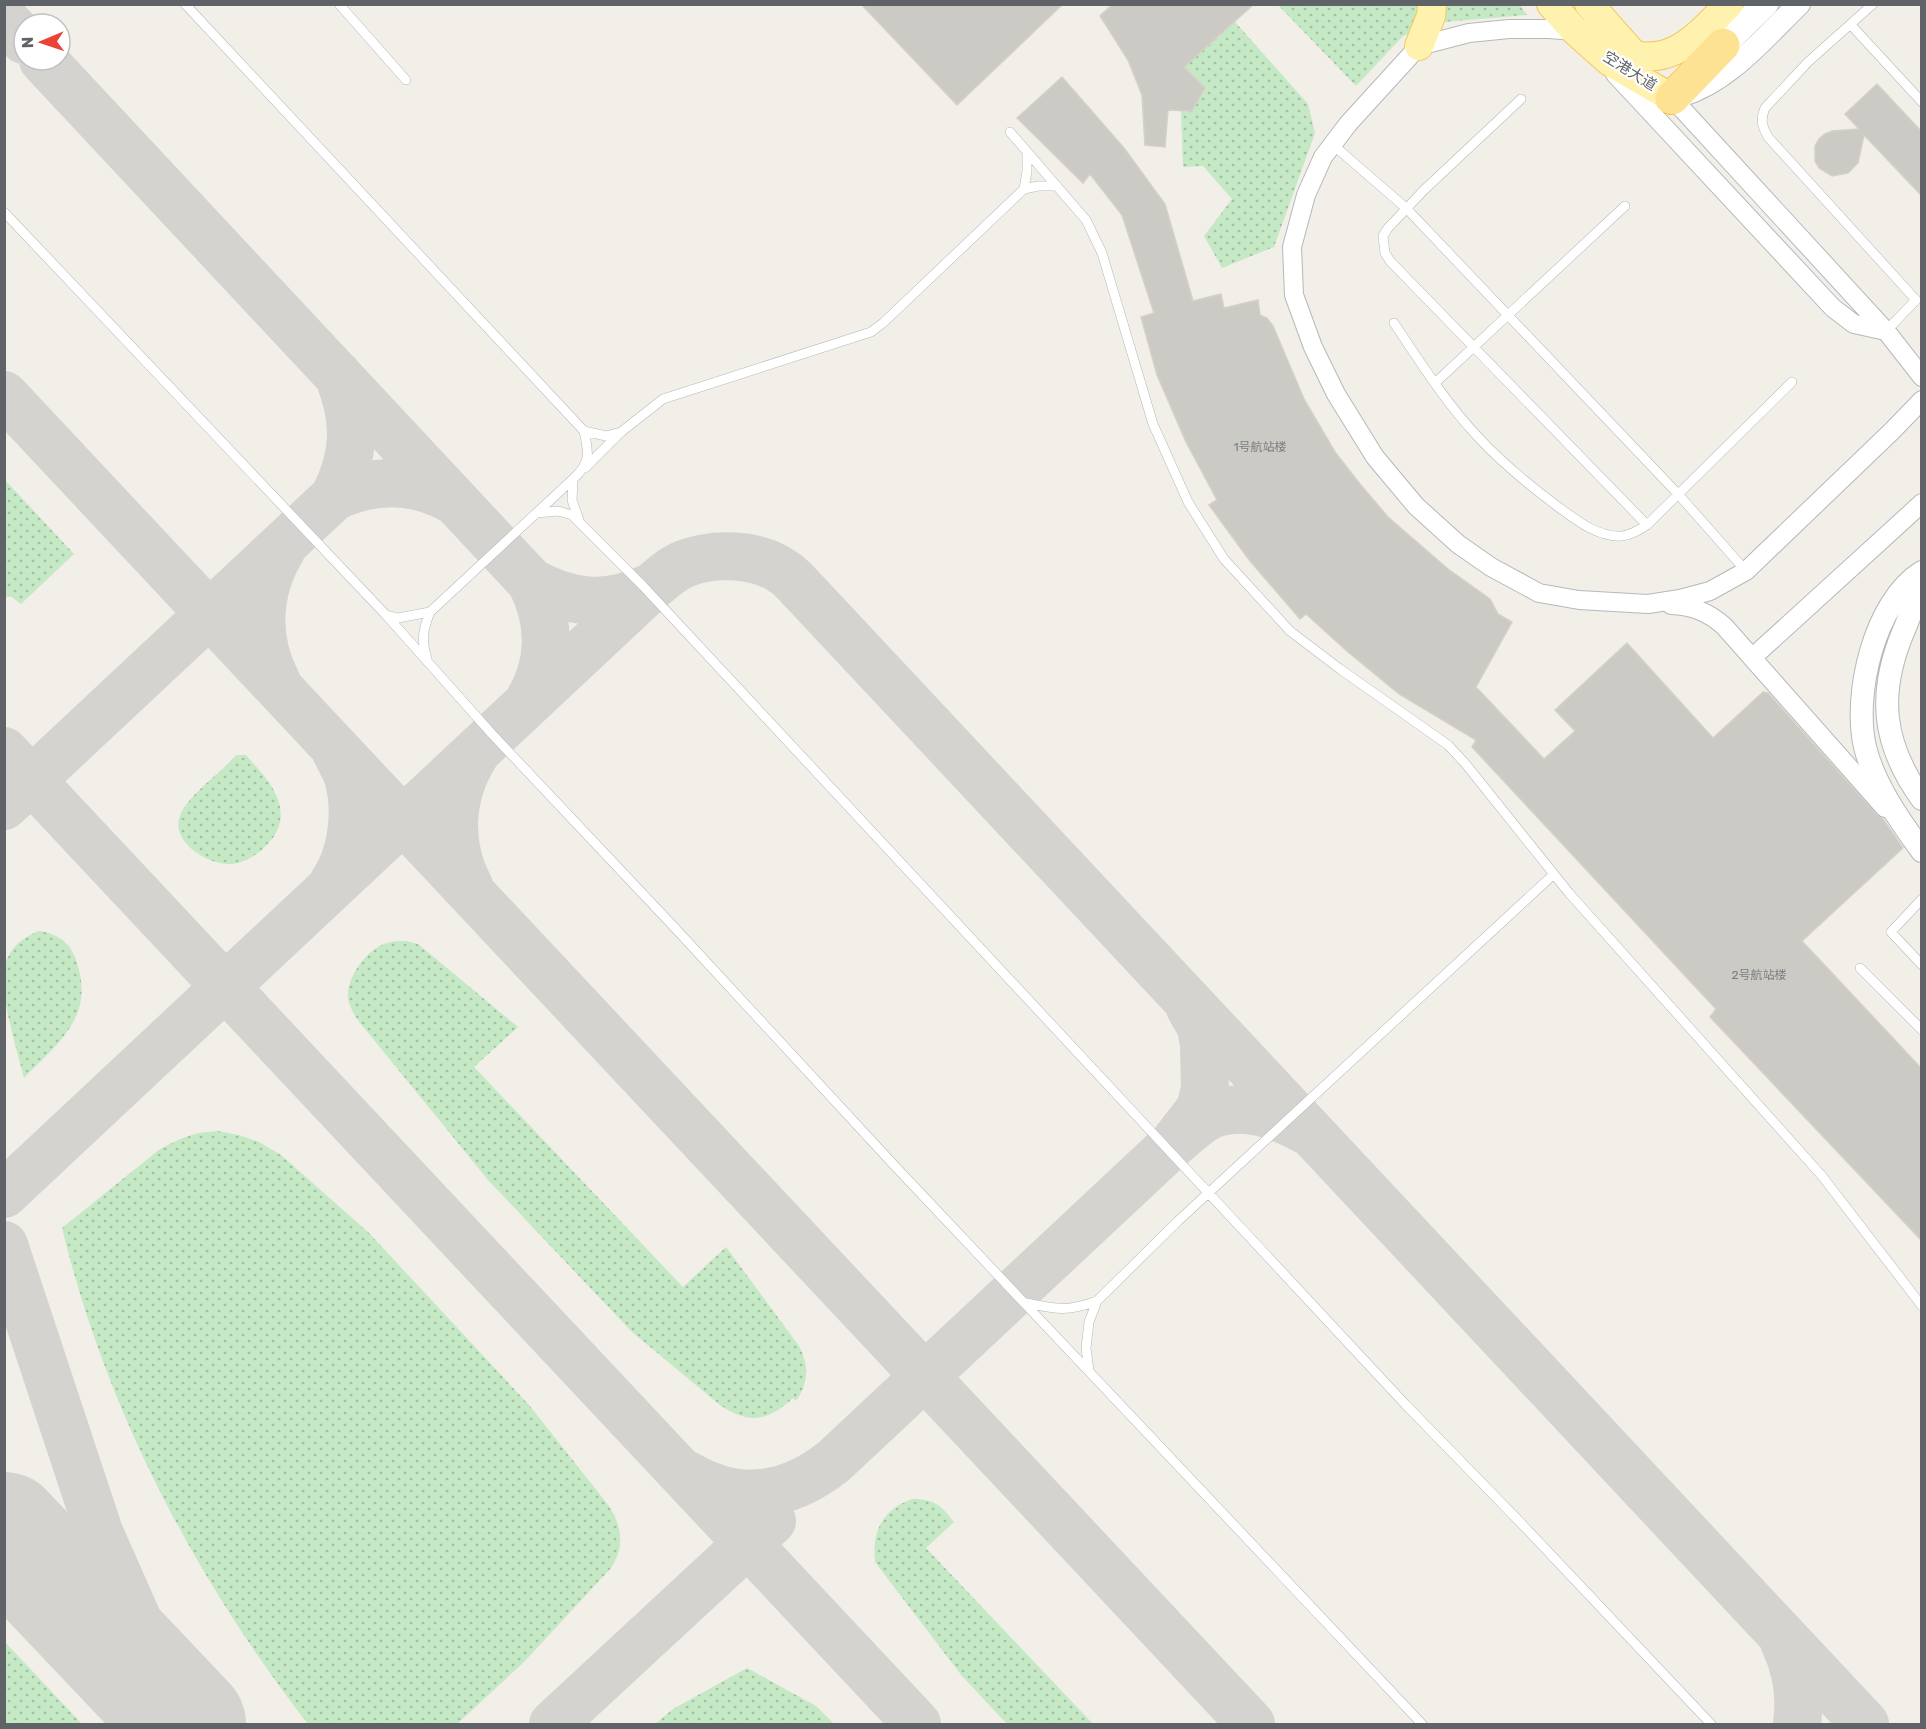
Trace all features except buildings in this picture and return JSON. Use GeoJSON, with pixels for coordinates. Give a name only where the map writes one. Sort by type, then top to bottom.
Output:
{"type":"FeatureCollection","features":[{"type":"Feature","properties":{"kind":"highway"},"geometry":{"type":"LineString","coordinates":[[1672,98],[1723,45]]}},
{"type":"Feature","properties":{"kind":"main road"},"geometry":{"type":"LineString","coordinates":[[1419,46],[1431,16],[1432,4]]}},
{"type":"Feature","properties":{"kind":"main road","name":"空港大道"},"geometry":{"type":"LineString","coordinates":[[1551,4],[1574,30],[1610,62],[1672,98]]}},
{"type":"Feature","properties":{"kind":"main road","name":"空港大道"},"geometry":{"type":"LineString","coordinates":[[1588,4],[1672,98]]}},
{"type":"Feature","properties":{"kind":"main road"},"geometry":{"type":"LineString","coordinates":[[1574,30],[1604,46],[1634,54],[1662,55],[1677,50],[1694,38],[1730,4]]}},
{"type":"Feature","properties":{"kind":"main road"},"geometry":{"type":"LineString","coordinates":[[1723,45],[1765,4]]}},
{"type":"Feature","properties":{"kind":"street"},"geometry":{"type":"LineString","coordinates":[[1799,4],[1713,82],[1695,92],[1672,98],[1886,331],[1922,377]]}},
{"type":"Feature","properties":{"kind":"street"},"geometry":{"type":"LineString","coordinates":[[1886,331],[1854,324],[1833,308],[1574,30],[1509,29],[1469,33],[1419,46],[1323,157],[1306,195],[1292,247],[1294,295],[1312,347],[1331,385],[1375,457],[1416,506],[1458,544],[1491,567],[1539,593],[1579,600],[1682,605],[1710,614],[1725,626],[1753,657],[1920,848]]}},
{"type":"Feature","properties":{"kind":"street"},"geometry":{"type":"LineString","coordinates":[[1648,604],[1710,591],[1746,571],[1922,400]]}},
{"type":"Feature","properties":{"kind":"street"},"geometry":{"type":"LineString","coordinates":[[1753,657],[1922,503]]}},
{"type":"Feature","properties":{"kind":"street"},"geometry":{"type":"LineString","coordinates":[[1920,848],[1881,788],[1865,747],[1861,712],[1865,673],[1877,634],[1891,604],[1912,578],[1922,572]]}},
{"type":"Feature","properties":{"kind":"street"},"geometry":{"type":"LineString","coordinates":[[1922,593],[1897,647],[1888,685],[1887,718],[1894,751],[1922,799]]}},
{"type":"Feature","properties":{"kind":"lane"},"geometry":{"type":"LineString","coordinates":[[185,4],[584,431],[588,447],[585,468]]}},
{"type":"Feature","properties":{"kind":"lane"},"geometry":{"type":"LineString","coordinates":[[339,4],[406,80]]}},
{"type":"Feature","properties":{"kind":"lane"},"geometry":{"type":"LineString","coordinates":[[1873,4],[1808,62],[1765,108],[1761,116],[1762,125],[1768,137],[1919,303],[1886,331]]}},
{"type":"Feature","properties":{"kind":"lane"},"geometry":{"type":"LineString","coordinates":[[1851,25],[1922,102]]}},
{"type":"Feature","properties":{"kind":"lane"},"geometry":{"type":"LineString","coordinates":[[1521,99],[1406,208],[1383,236],[1386,253],[1390,261],[1647,525]]}},
{"type":"Feature","properties":{"kind":"lane"},"geometry":{"type":"LineString","coordinates":[[1010,132],[1086,220],[1102,253],[1153,424],[1188,502],[1224,559],[1290,631],[1448,745],[1464,762],[1569,893],[1822,1176],[1922,1306]]}},
{"type":"Feature","properties":{"kind":"lane"},"geometry":{"type":"LineString","coordinates":[[1332,144],[1406,208],[1678,495],[1746,571]]}},
{"type":"Feature","properties":{"kind":"lane"},"geometry":{"type":"LineString","coordinates":[[1024,189],[1027,152]]}},
{"type":"Feature","properties":{"kind":"lane"},"geometry":{"type":"LineString","coordinates":[[429,663],[423,645],[423,627],[430,612],[621,432],[663,399],[870,332],[883,323],[1024,189],[1057,186]]}},
{"type":"Feature","properties":{"kind":"lane"},"geometry":{"type":"LineString","coordinates":[[1435,383],[1625,206]]}},
{"type":"Feature","properties":{"kind":"lane"},"geometry":{"type":"LineString","coordinates":[[4,212],[386,615],[494,735],[893,1164],[1422,1725]]}},
{"type":"Feature","properties":{"kind":"lane"},"geometry":{"type":"LineString","coordinates":[[1394,324],[1435,383],[1477,436],[1517,476],[1572,518],[1593,530],[1608,535],[1621,536],[1635,533],[1647,525],[1792,382]]}},
{"type":"Feature","properties":{"kind":"lane"},"geometry":{"type":"LineString","coordinates":[[584,431],[606,436],[621,432]]}},
{"type":"Feature","properties":{"kind":"lane"},"geometry":{"type":"LineString","coordinates":[[573,479],[572,500],[580,522]]}},
{"type":"Feature","properties":{"kind":"lane"},"geometry":{"type":"LineString","coordinates":[[537,513],[558,512],[572,515],[643,586],[1406,1404],[1711,1725]]}},
{"type":"Feature","properties":{"kind":"lane"},"geometry":{"type":"LineString","coordinates":[[386,615],[398,618],[430,612]]}},
{"type":"Feature","properties":{"kind":"lane"},"geometry":{"type":"LineString","coordinates":[[1026,1303],[1058,1309],[1076,1309],[1097,1301],[1209,1193],[1554,874]]}},
{"type":"Feature","properties":{"kind":"lane"},"geometry":{"type":"LineString","coordinates":[[1922,899],[1891,932],[1922,965]]}},
{"type":"Feature","properties":{"kind":"lane"},"geometry":{"type":"LineString","coordinates":[[1860,968],[1921,1029]]}},
{"type":"Feature","properties":{"kind":"lane"},"geometry":{"type":"LineString","coordinates":[[1089,1371],[1086,1348],[1089,1322],[1097,1301]]}},
{"type":"Feature","properties":{"kind":"green space"},"geometry":{"type":"Polygon","coordinates":[[[1519,4],[1527,15],[1444,22],[1403,36],[1356,86],[1278,5],[1519,4]]]}},
{"type":"Feature","properties":{"kind":"green space"},"geometry":{"type":"Polygon","coordinates":[[[1235,22],[1308,104],[1315,133],[1274,247],[1222,268],[1204,236],[1232,199],[1203,166],[1183,167],[1181,110],[1192,111],[1205,88],[1184,67],[1235,22]]]}},
{"type":"Feature","properties":{"kind":"green space"},"geometry":{"type":"Polygon","coordinates":[[[5,480],[74,554],[21,604],[10,596],[5,597],[5,480]]]}},
{"type":"Feature","properties":{"kind":"green space"},"geometry":{"type":"Polygon","coordinates":[[[236,755],[246,755],[270,784],[279,802],[280,819],[276,833],[266,846],[246,860],[231,864],[213,861],[194,851],[182,837],[179,819],[188,802],[236,755]]]}},
{"type":"Feature","properties":{"kind":"green space"},"geometry":{"type":"Polygon","coordinates":[[[39,931],[52,934],[70,948],[81,980],[81,997],[78,1012],[71,1026],[61,1040],[24,1078],[7,1008],[5,967],[9,955],[17,944],[39,931]]]}},
{"type":"Feature","properties":{"kind":"green space"},"geometry":{"type":"Polygon","coordinates":[[[394,941],[418,944],[518,1027],[474,1067],[683,1287],[726,1247],[799,1346],[805,1360],[806,1374],[796,1401],[793,1398],[775,1412],[758,1418],[740,1416],[720,1405],[632,1332],[488,1180],[359,1022],[349,1003],[349,985],[364,959],[379,946],[394,941]]]}},
{"type":"Feature","properties":{"kind":"green space"},"geometry":{"type":"Polygon","coordinates":[[[218,1131],[259,1142],[281,1155],[369,1233],[529,1405],[609,1506],[617,1521],[620,1544],[611,1568],[523,1663],[457,1724],[308,1724],[228,1610],[159,1489],[129,1426],[103,1361],[62,1228],[160,1149],[198,1133],[218,1131]]]}},
{"type":"Feature","properties":{"kind":"green space"},"geometry":{"type":"Polygon","coordinates":[[[912,1499],[926,1500],[936,1504],[954,1522],[926,1548],[1093,1724],[1007,1724],[962,1676],[875,1562],[875,1541],[881,1523],[893,1509],[912,1499]]]}},
{"type":"Feature","properties":{"kind":"green space"},"geometry":{"type":"Polygon","coordinates":[[[5,1642],[82,1724],[5,1724],[5,1642]]]}},
{"type":"Feature","properties":{"kind":"green space"},"geometry":{"type":"Polygon","coordinates":[[[747,1668],[816,1706],[834,1724],[655,1724],[673,1709],[747,1668]]]}},
{"type":"Feature","properties":{"kind":"taxiway"},"geometry":{"type":"LineString","coordinates":[[4,19],[12,27]]}},
{"type":"Feature","properties":{"kind":"taxiway"},"geometry":{"type":"LineString","coordinates":[[54,72],[531,582],[542,612],[546,643],[541,673],[528,702]]}},
{"type":"Feature","properties":{"kind":"taxiway"},"geometry":{"type":"LineString","coordinates":[[334,497],[350,452],[351,437],[348,407],[338,375]]}},
{"type":"Feature","properties":{"kind":"taxiway"},"geometry":{"type":"LineString","coordinates":[[4,395],[1251,1724]]}},
{"type":"Feature","properties":{"kind":"taxiway"},"geometry":{"type":"LineString","coordinates":[[4,806],[334,497],[364,486],[394,483],[424,488],[453,500]]}},
{"type":"Feature","properties":{"kind":"taxiway"},"geometry":{"type":"LineString","coordinates":[[277,682],[265,649],[262,615],[267,581],[282,549]]}},
{"type":"Feature","properties":{"kind":"taxiway"},"geometry":{"type":"LineString","coordinates":[[4,1194],[653,586],[675,568],[696,560],[736,556],[762,561],[787,574],[799,586],[1865,1724]]}},
{"type":"Feature","properties":{"kind":"taxiway"},"geometry":{"type":"LineString","coordinates":[[531,582],[561,595],[591,601],[620,598],[651,587]]}},
{"type":"Feature","properties":{"kind":"taxiway"},"geometry":{"type":"LineString","coordinates":[[333,883],[349,847],[353,806],[349,780],[335,750]]}},
{"type":"Feature","properties":{"kind":"taxiway"},"geometry":{"type":"LineString","coordinates":[[4,751],[917,1724]]}},
{"type":"Feature","properties":{"kind":"taxiway"},"geometry":{"type":"LineString","coordinates":[[470,888],[457,855],[454,821],[460,787],[475,755]]}},
{"type":"Feature","properties":{"kind":"taxiway"},"geometry":{"type":"LineString","coordinates":[[1176,1140],[1200,1109],[1205,1089],[1204,1045],[1201,1027],[1190,1008]]}},
{"type":"Feature","properties":{"kind":"taxiway"},"geometry":{"type":"LineString","coordinates":[[686,1474],[705,1484],[744,1493],[781,1490],[799,1483],[834,1461],[1200,1121],[1221,1112],[1247,1110],[1272,1115],[1307,1131]]}},
{"type":"Feature","properties":{"kind":"taxiway"},"geometry":{"type":"LineString","coordinates":[[4,1245],[99,1532],[182,1720]]}},
{"type":"Feature","properties":{"kind":"taxiway"},"geometry":{"type":"LineString","coordinates":[[553,1724],[772,1521]]}},
{"type":"Feature","properties":{"kind":"taxiway"},"geometry":{"type":"LineString","coordinates":[[1784,1642],[1797,1682],[1797,1724]]}},
{"type":"Feature","properties":{"kind":"runway"},"geometry":{"type":"LineString","coordinates":[[4,1531],[187,1724]]}}]}
